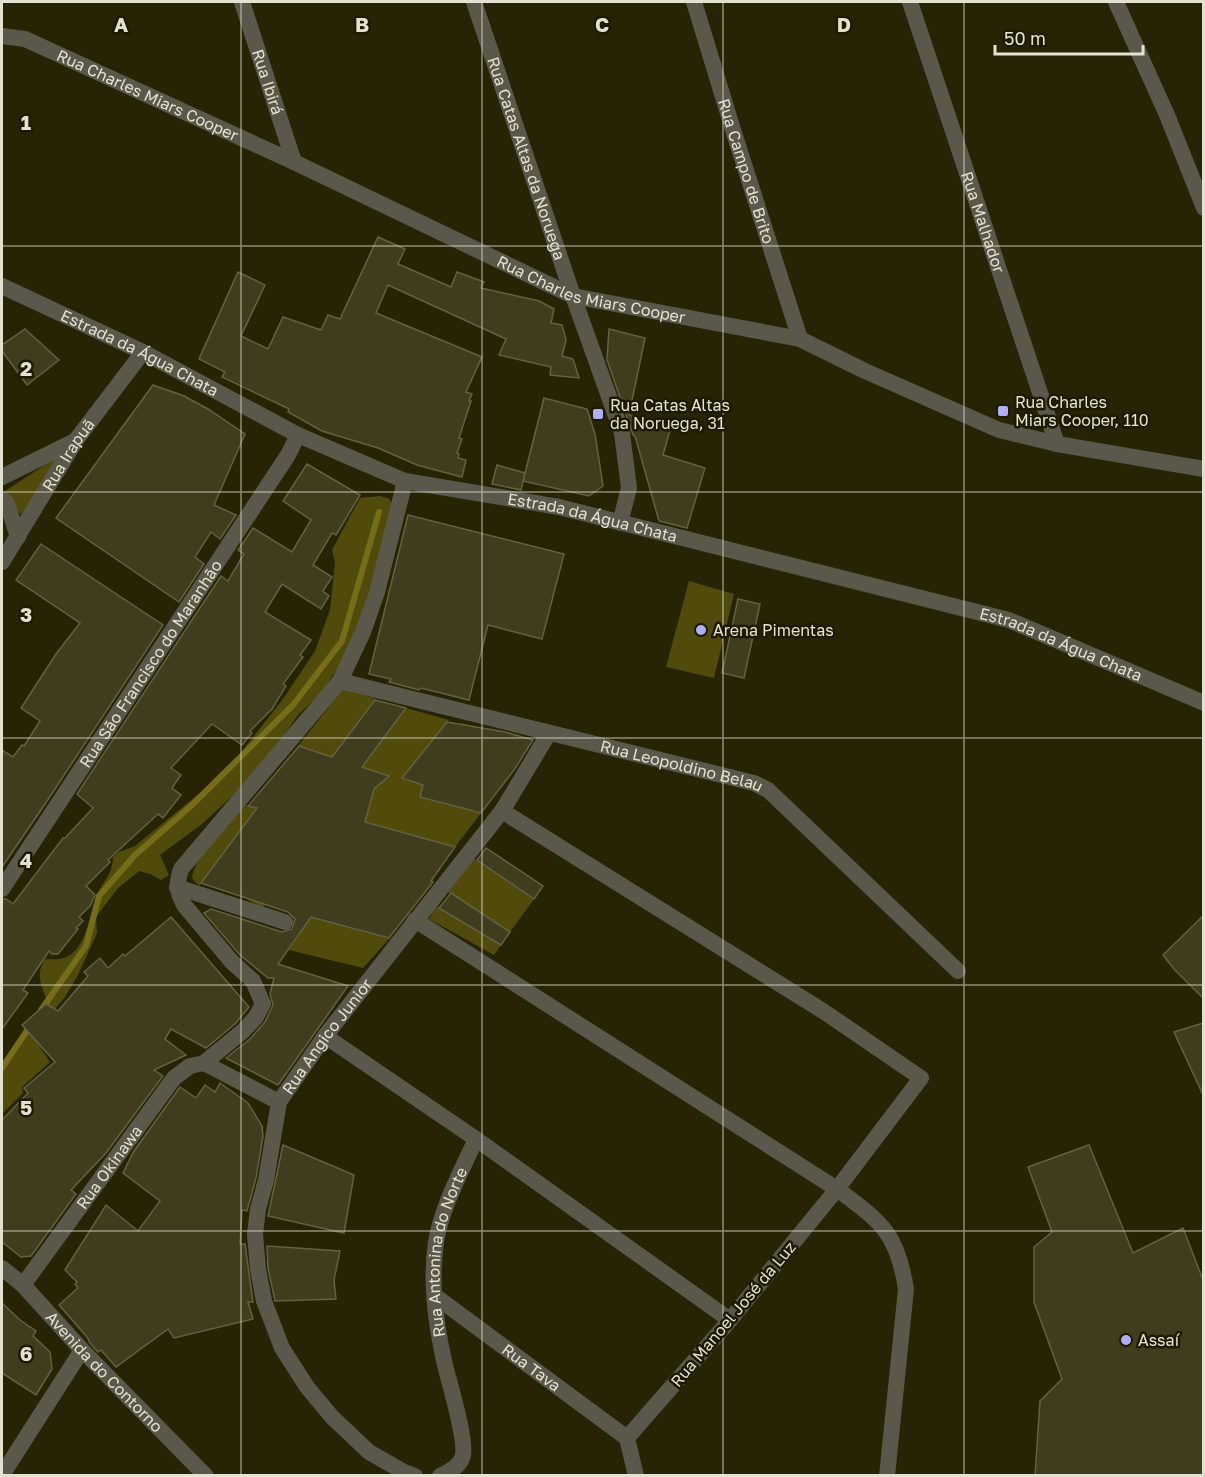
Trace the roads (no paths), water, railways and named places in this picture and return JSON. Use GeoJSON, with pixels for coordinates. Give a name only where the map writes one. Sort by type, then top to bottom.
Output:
{"type":"FeatureCollection","features":[{"type":"Feature","properties":{"kind":"street","name":"Rua Ibirá"},"geometry":{"type":"LineString","coordinates":[[242,2],[294,162]]}},
{"type":"Feature","properties":{"kind":"street","name":"Rua Catas Altas da Noruega"},"geometry":{"type":"LineString","coordinates":[[474,2],[573,296],[622,433],[629,488],[620,523]]}},
{"type":"Feature","properties":{"kind":"street","name":"Rua Campo de Brito"},"geometry":{"type":"LineString","coordinates":[[694,2],[800,339]]}},
{"type":"Feature","properties":{"kind":"street","name":"Rua Malhador"},"geometry":{"type":"LineString","coordinates":[[910,2],[1057,444]]}},
{"type":"Feature","properties":{"kind":"street"},"geometry":{"type":"LineString","coordinates":[[1116,2],[1167,115],[1203,208]]}},
{"type":"Feature","properties":{"kind":"street","name":"Rua Charles Miars Cooper"},"geometry":{"type":"LineString","coordinates":[[2,36],[24,39],[294,162],[573,296],[800,339],[999,430],[1057,444],[1203,469]]}},
{"type":"Feature","properties":{"kind":"street","name":"Estrada da Água Chata"},"geometry":{"type":"LineString","coordinates":[[2,286],[143,352],[298,435],[405,481],[560,507],[1009,620],[1203,703]]}},
{"type":"Feature","properties":{"kind":"street","name":"Rua Irapuã"},"geometry":{"type":"LineString","coordinates":[[2,562],[76,440],[143,352]]}},
{"type":"Feature","properties":{"kind":"street","name":"Rua São Francisco do Maranhão"},"geometry":{"type":"LineString","coordinates":[[2,890],[288,455],[298,435]]}},
{"type":"Feature","properties":{"kind":"street"},"geometry":{"type":"LineString","coordinates":[[2,477],[76,440]]}},
{"type":"Feature","properties":{"kind":"street"},"geometry":{"type":"LineString","coordinates":[[285,922],[177,887],[181,869],[340,681],[363,632],[377,592],[405,481]]}},
{"type":"Feature","properties":{"kind":"street"},"geometry":{"type":"LineString","coordinates":[[2,499],[7,503],[18,537]]}},
{"type":"Feature","properties":{"kind":"street","name":"Rua Leopoldino Belau"},"geometry":{"type":"LineString","coordinates":[[340,681],[754,783],[768,790],[958,971]]}},
{"type":"Feature","properties":{"kind":"street","name":"Rua Angico Junior"},"geometry":{"type":"LineString","coordinates":[[415,1476],[369,1452],[307,1388],[282,1348],[264,1301],[255,1234],[279,1101],[325,1036],[502,811],[549,733]]}},
{"type":"Feature","properties":{"kind":"street","name":"Rua Manoel José da Luz"},"geometry":{"type":"LineString","coordinates":[[502,811],[823,1011],[921,1078],[837,1189],[730,1320],[627,1438]]}},
{"type":"Feature","properties":{"kind":"street","name":"Rua Okinawa"},"geometry":{"type":"LineString","coordinates":[[23,1285],[174,1078],[190,1066],[204,1063],[243,1031],[256,1017],[263,1004],[253,981],[232,962],[184,905],[177,887]]}},
{"type":"Feature","properties":{"kind":"street"},"geometry":{"type":"LineString","coordinates":[[416,920],[837,1189],[876,1218],[894,1242],[902,1265],[906,1289],[886,1476]]}},
{"type":"Feature","properties":{"kind":"street"},"geometry":{"type":"LineString","coordinates":[[325,1036],[476,1139],[730,1320]]}},
{"type":"Feature","properties":{"kind":"street"},"geometry":{"type":"LineString","coordinates":[[204,1063],[279,1101]]}},
{"type":"Feature","properties":{"kind":"street","name":"Rua Antonina do Norte"},"geometry":{"type":"LineString","coordinates":[[446,1473],[463,1457],[463,1439],[441,1349],[435,1296],[436,1240],[459,1176],[476,1139]]}},
{"type":"Feature","properties":{"kind":"street","name":"Avenida do Contorno"},"geometry":{"type":"LineString","coordinates":[[2,1268],[23,1285],[196,1472]]}},
{"type":"Feature","properties":{"kind":"street","name":"Rua Tava"},"geometry":{"type":"LineString","coordinates":[[435,1296],[627,1438]]}},
{"type":"Feature","properties":{"kind":"street"},"geometry":{"type":"LineString","coordinates":[[2,1475],[82,1350]]}},
{"type":"Feature","properties":{"kind":"street"},"geometry":{"type":"LineString","coordinates":[[627,1438],[636,1476]]}},
{"type":"Feature","properties":{"kind":"waterway"},"geometry":{"type":"LineString","coordinates":[[41,1010],[86,946],[99,896],[135,855],[191,806],[293,705],[342,641],[379,512]]}},
{"type":"Feature","properties":{"kind":"waterway"},"geometry":{"type":"LineString","coordinates":[[2,1068],[30,1026]]}},
{"type":"Feature","properties":{"kind":"place","name":"Rua Charles Miars Cooper, 110"},"geometry":{"type":"Point","coordinates":[1003,411]}},
{"type":"Feature","properties":{"kind":"place","name":"Rua Catas Altas da Noruega, 31"},"geometry":{"type":"Point","coordinates":[598,414]}},
{"type":"Feature","properties":{"kind":"place","name":"Arena Pimentas"},"geometry":{"type":"Point","coordinates":[701,630]}},
{"type":"Feature","properties":{"kind":"place","name":"Assaí"},"geometry":{"type":"Point","coordinates":[1126,1340]}}]}
